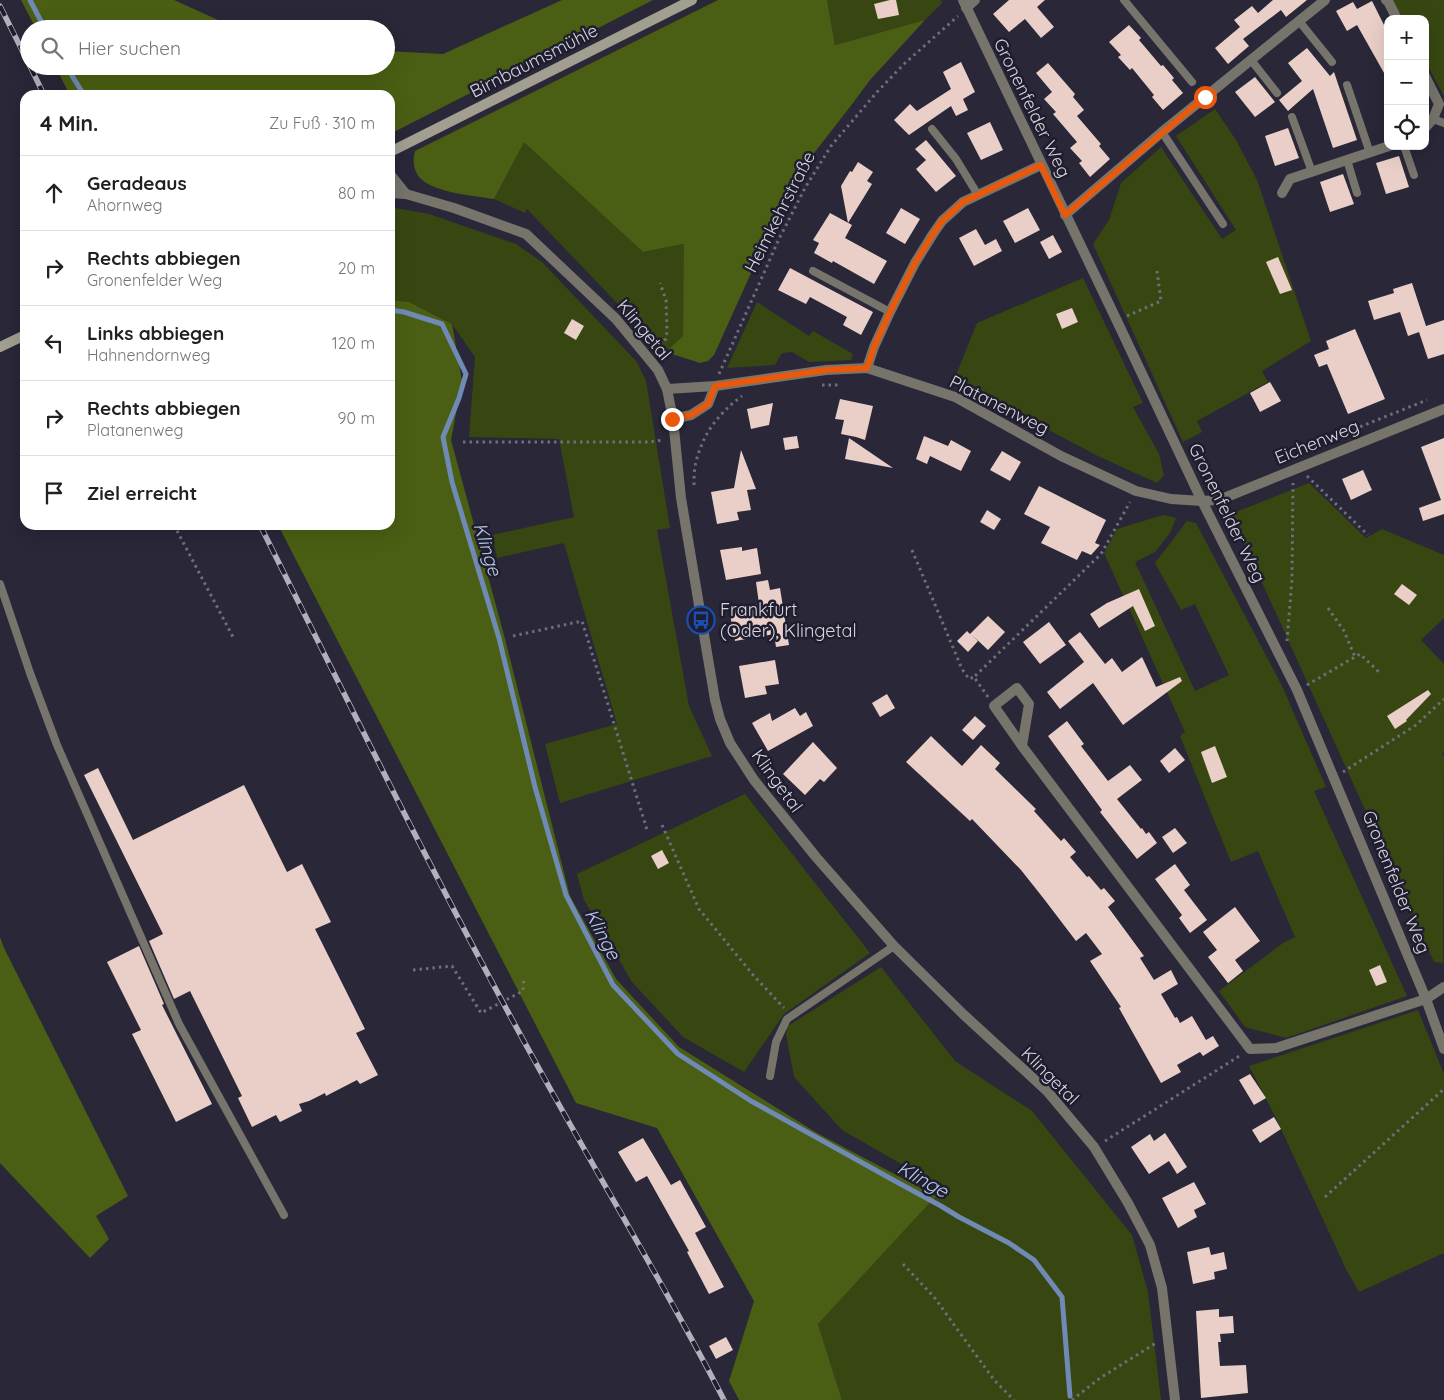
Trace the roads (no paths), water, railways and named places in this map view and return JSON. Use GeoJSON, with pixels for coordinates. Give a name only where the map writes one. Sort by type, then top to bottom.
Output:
{"type":"FeatureCollection","features":[{"type":"Feature","properties":{"kind":"main road","name":"Birnbaumsmühle"},"geometry":{"type":"LineString","coordinates":[[395,149],[692,0]]}},
{"type":"Feature","properties":{"kind":"main road"},"geometry":{"type":"LineString","coordinates":[[0,347],[20,337]]}},
{"type":"Feature","properties":{"kind":"street"},"geometry":{"type":"LineString","coordinates":[[964,4],[975,0]]}},
{"type":"Feature","properties":{"kind":"street"},"geometry":{"type":"LineString","coordinates":[[1065,215],[1162,132],[1325,0]]}},
{"type":"Feature","properties":{"kind":"street"},"geometry":{"type":"LineString","coordinates":[[1386,0],[1394,15]]}},
{"type":"Feature","properties":{"kind":"street","name":"Gronenfelder Weg"},"geometry":{"type":"LineString","coordinates":[[964,4],[1117,320],[1202,501],[1297,690],[1426,999],[1444,1049]]}},
{"type":"Feature","properties":{"kind":"street"},"geometry":{"type":"LineString","coordinates":[[1429,84],[1439,104],[1434,119],[1429,124]]}},
{"type":"Feature","properties":{"kind":"street"},"geometry":{"type":"LineString","coordinates":[[1282,193],[1290,179],[1384,148]]}},
{"type":"Feature","properties":{"kind":"street"},"geometry":{"type":"LineString","coordinates":[[867,368],[874,347],[890,312],[915,263],[942,221],[963,202],[1041,165]]}},
{"type":"Feature","properties":{"kind":"street"},"geometry":{"type":"LineString","coordinates":[[395,180],[406,194]]}},
{"type":"Feature","properties":{"kind":"street","name":"Klingetal"},"geometry":{"type":"LineString","coordinates":[[395,193],[406,194],[454,208],[526,234],[616,320],[658,370],[667,389],[681,498],[715,700],[730,743],[754,780],[816,857],[894,946],[963,1014],[1047,1091],[1094,1147],[1128,1202],[1150,1244],[1162,1288],[1175,1400]]}},
{"type":"Feature","properties":{"kind":"street","name":"Platanenweg"},"geometry":{"type":"LineString","coordinates":[[667,389],[715,386],[826,370],[867,368],[955,397],[1061,456],[1136,491],[1171,499],[1202,501]]}},
{"type":"Feature","properties":{"kind":"street"},"geometry":{"type":"LineString","coordinates":[[672,419],[691,415],[708,404],[715,386]]}},
{"type":"Feature","properties":{"kind":"street","name":"Eichenweg"},"geometry":{"type":"LineString","coordinates":[[1202,501],[1219,500],[1444,409]]}},
{"type":"Feature","properties":{"kind":"street"},"geometry":{"type":"LineString","coordinates":[[1022,746],[1029,704],[1017,688],[994,706],[1022,746],[1250,1049],[1276,1048],[1426,999],[1444,986]]}},
{"type":"Feature","properties":{"kind":"lane"},"geometry":{"type":"LineString","coordinates":[[1124,0],[1192,82]]}},
{"type":"Feature","properties":{"kind":"lane"},"geometry":{"type":"LineString","coordinates":[[1299,21],[1332,62]]}},
{"type":"Feature","properties":{"kind":"lane"},"geometry":{"type":"LineString","coordinates":[[1251,60],[1277,93]]}},
{"type":"Feature","properties":{"kind":"lane"},"geometry":{"type":"LineString","coordinates":[[1347,85],[1370,152]]}},
{"type":"Feature","properties":{"kind":"lane"},"geometry":{"type":"LineString","coordinates":[[1292,117],[1312,172]]}},
{"type":"Feature","properties":{"kind":"lane"},"geometry":{"type":"LineString","coordinates":[[1434,119],[1444,123]]}},
{"type":"Feature","properties":{"kind":"lane"},"geometry":{"type":"LineString","coordinates":[[932,129],[956,159],[978,195]]}},
{"type":"Feature","properties":{"kind":"lane"},"geometry":{"type":"LineString","coordinates":[[1162,132],[1223,224]]}},
{"type":"Feature","properties":{"kind":"lane"},"geometry":{"type":"LineString","coordinates":[[1405,150],[1414,175]]}},
{"type":"Feature","properties":{"kind":"lane"},"geometry":{"type":"LineString","coordinates":[[1347,160],[1358,193]]}},
{"type":"Feature","properties":{"kind":"lane"},"geometry":{"type":"LineString","coordinates":[[813,271],[890,312]]}},
{"type":"Feature","properties":{"kind":"lane"},"geometry":{"type":"LineString","coordinates":[[0,584],[57,746],[179,1024],[284,1215]]}},
{"type":"Feature","properties":{"kind":"lane"},"geometry":{"type":"LineString","coordinates":[[770,1076],[776,1042],[787,1019],[894,946]]}},
{"type":"Feature","properties":{"kind":"waterway"},"geometry":{"type":"LineString","coordinates":[[30,0],[40,20]]}},
{"type":"Feature","properties":{"kind":"waterway"},"geometry":{"type":"LineString","coordinates":[[72,75],[81,90]]}},
{"type":"Feature","properties":{"kind":"waterway","name":"Klinge"},"geometry":{"type":"LineString","coordinates":[[395,311],[442,324],[466,374],[459,398],[443,437],[452,482],[499,638],[535,787],[566,895],[613,985],[678,1054],[751,1101],[1009,1243],[1034,1260],[1062,1297],[1070,1396]]}},
{"type":"Feature","properties":{"kind":"railway"},"geometry":{"type":"LineString","coordinates":[[0,6],[20,46]]}},
{"type":"Feature","properties":{"kind":"railway"},"geometry":{"type":"LineString","coordinates":[[34,75],[42,90]]}},
{"type":"Feature","properties":{"kind":"railway"},"geometry":{"type":"LineString","coordinates":[[262,530],[398,801],[505,1006],[724,1400]]}},
{"type":"Feature","properties":{"kind":"place","name":"Frankfurt (Oder), Klingetal"},"geometry":{"type":"Point","coordinates":[701,620]}}]}
